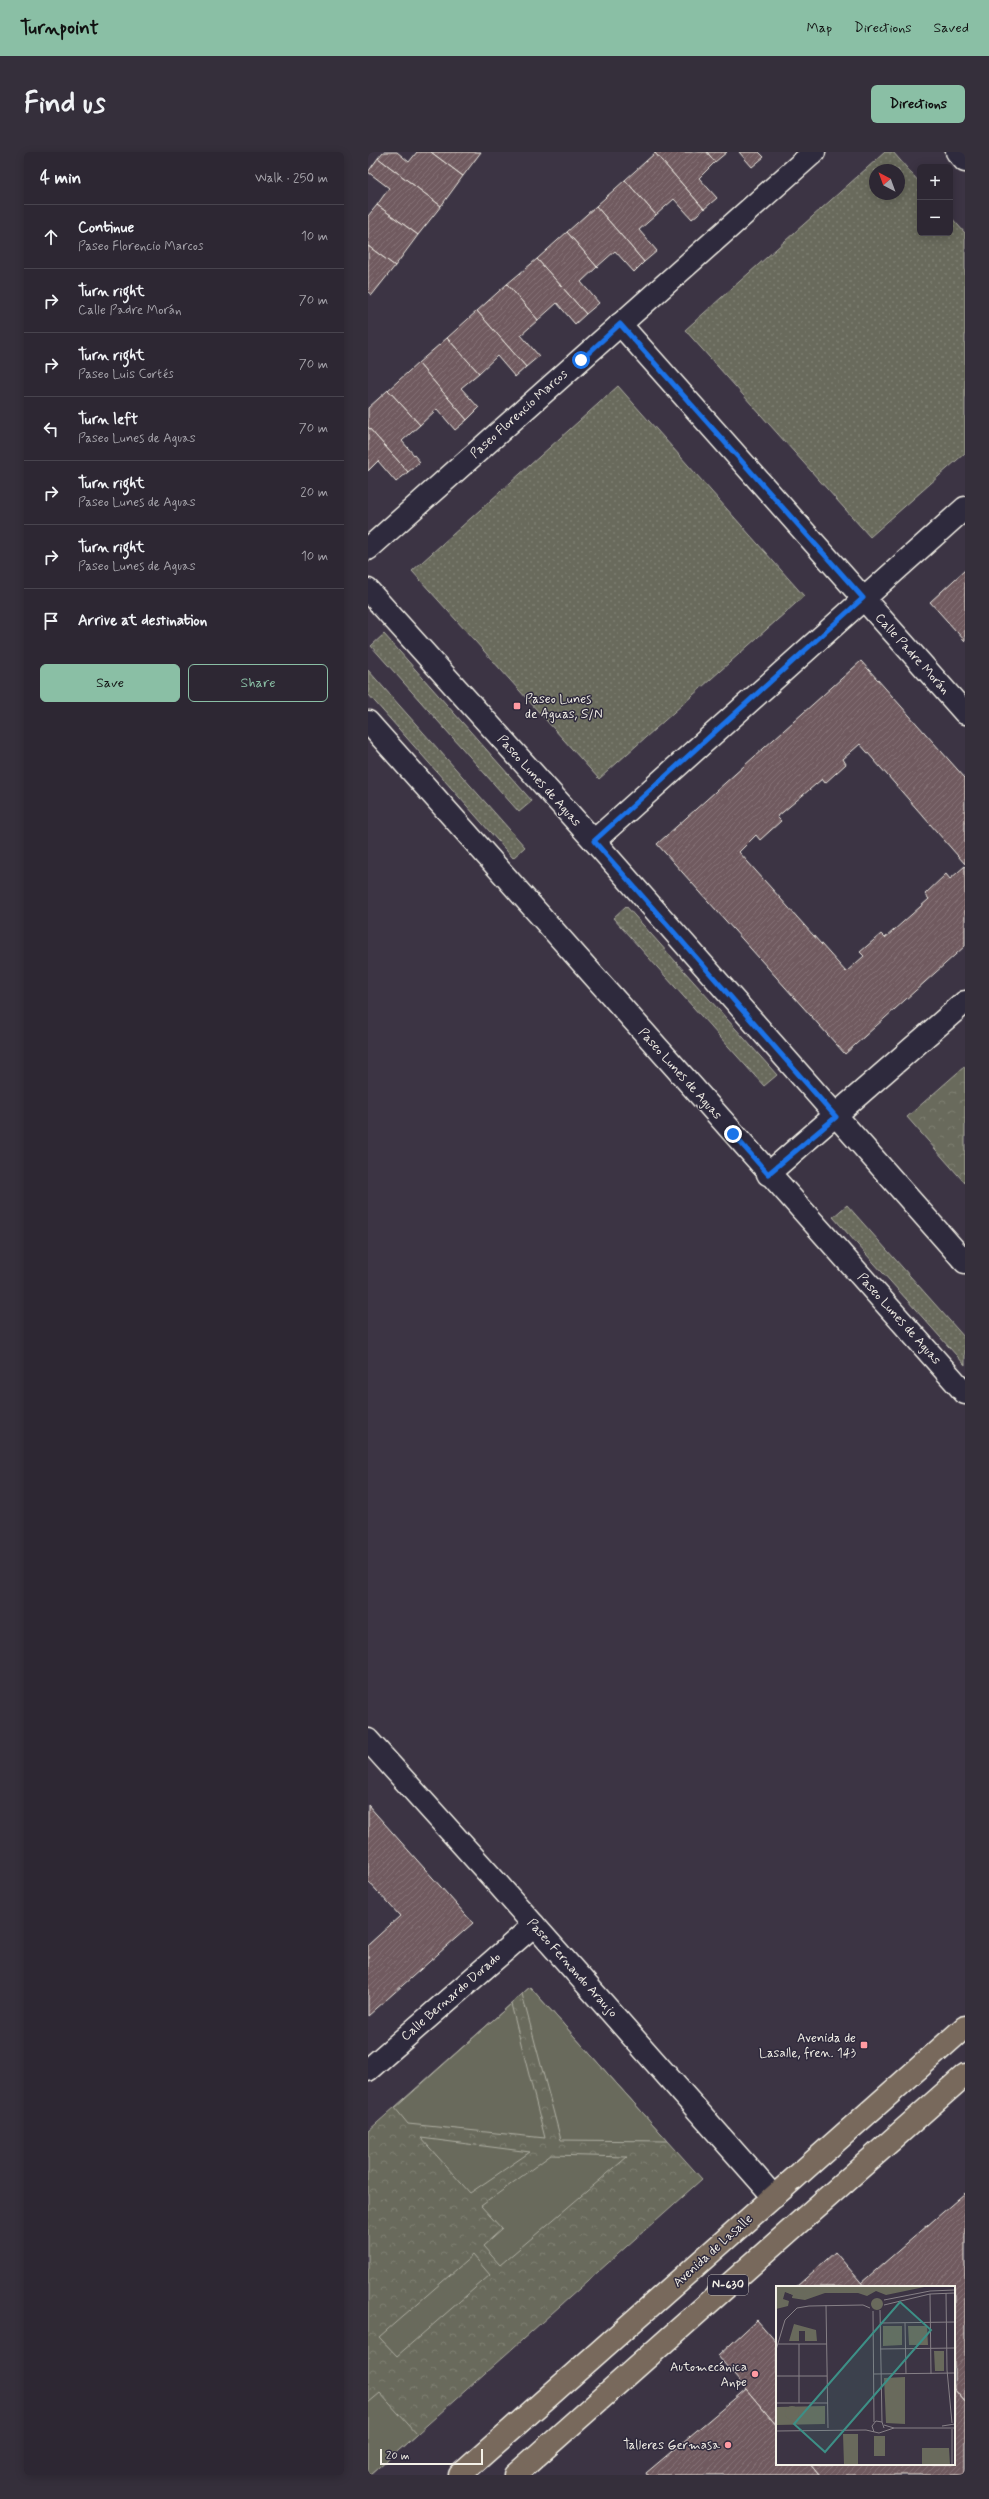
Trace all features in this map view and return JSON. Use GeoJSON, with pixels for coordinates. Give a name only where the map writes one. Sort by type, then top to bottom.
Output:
{"type":"FeatureCollection","features":[{"type":"Feature","properties":{"kind":"highway","name":"Avenida de Lasalle"},"geometry":{"type":"LineString","coordinates":[[460,2475],[965,2027]]}},
{"type":"Feature","properties":{"kind":"highway","name":"N-630"},"geometry":{"type":"LineString","coordinates":[[515,2475],[965,2074]]}},
{"type":"Feature","properties":{"kind":"street","name":"Paseo Florencio Marcos"},"geometry":{"type":"LineString","coordinates":[[368,549],[814,152]]}},
{"type":"Feature","properties":{"kind":"street"},"geometry":{"type":"LineString","coordinates":[[957,152],[965,161]]}},
{"type":"Feature","properties":{"kind":"street","name":"Calle Padre Morán"},"geometry":{"type":"LineString","coordinates":[[620,324],[965,713]]}},
{"type":"Feature","properties":{"kind":"street"},"geometry":{"type":"LineString","coordinates":[[594,841],[965,508]]}},
{"type":"Feature","properties":{"kind":"street","name":"Paseo Lunes de Aguas"},"geometry":{"type":"LineString","coordinates":[[368,590],[594,841],[965,1262]]}},
{"type":"Feature","properties":{"kind":"street","name":"Paseo Lunes de Aguas"},"geometry":{"type":"LineString","coordinates":[[368,722],[768,1174],[965,1393]]}},
{"type":"Feature","properties":{"kind":"street"},"geometry":{"type":"LineString","coordinates":[[768,1174],[836,1117],[965,1002]]}},
{"type":"Feature","properties":{"kind":"street","name":"Paseo Fernando Araujo"},"geometry":{"type":"LineString","coordinates":[[368,1740],[534,1924],[774,2197]]}},
{"type":"Feature","properties":{"kind":"street","name":"Calle Bernardo Dorado"},"geometry":{"type":"LineString","coordinates":[[368,2070],[534,1924]]}},
{"type":"Feature","properties":{"kind":"green space"},"geometry":{"type":"Polygon","coordinates":[[[885,152],[893,152],[903,164],[872,164],[885,152]]]}},
{"type":"Feature","properties":{"kind":"green space"},"geometry":{"type":"Polygon","coordinates":[[[869,166],[869,200],[905,200],[905,166],[917,180],[917,236],[953,236],[953,219],[965,233],[965,453],[870,537],[685,330],[869,166]]]}},
{"type":"Feature","properties":{"kind":"green space"},"geometry":{"type":"Polygon","coordinates":[[[618,386],[804,596],[599,779],[412,571],[618,386]]]}},
{"type":"Feature","properties":{"kind":"green space"},"geometry":{"type":"Polygon","coordinates":[[[384,634],[532,801],[519,812],[371,646],[384,634]]]}},
{"type":"Feature","properties":{"kind":"green space"},"geometry":{"type":"Polygon","coordinates":[[[368,670],[525,847],[513,858],[368,694],[368,670]]]}},
{"type":"Feature","properties":{"kind":"green space"},"geometry":{"type":"Polygon","coordinates":[[[626,906],[777,1075],[764,1086],[613,918],[626,906]]]}},
{"type":"Feature","properties":{"kind":"green space"},"geometry":{"type":"Polygon","coordinates":[[[965,1066],[965,1183],[907,1117],[965,1066]]]}},
{"type":"Feature","properties":{"kind":"green space"},"geometry":{"type":"Polygon","coordinates":[[[847,1205],[965,1338],[965,1365],[833,1217],[847,1205]]]}},
{"type":"Feature","properties":{"kind":"green space"},"geometry":{"type":"Polygon","coordinates":[[[530,1987],[702,2179],[371,2475],[368,2475],[368,2131],[530,1987]]]}},
{"type":"Feature","properties":{"kind":"green space"},"geometry":{"type":"Polygon","coordinates":[[[530,1987],[668,2141],[561,2140],[522,1994],[530,1987]]]}},
{"type":"Feature","properties":{"kind":"green space"},"geometry":{"type":"Polygon","coordinates":[[[511,2004],[545,2138],[408,2124],[395,2108],[511,2004]]]}},
{"type":"Feature","properties":{"kind":"green space"},"geometry":{"type":"Polygon","coordinates":[[[421,2138],[530,2152],[470,2193],[421,2138]]]}},
{"type":"Feature","properties":{"kind":"green space"},"geometry":{"type":"Polygon","coordinates":[[[551,2155],[627,2157],[500,2265],[483,2246],[502,2229],[481,2206],[551,2155]]]}},
{"type":"Feature","properties":{"kind":"green space"},"geometry":{"type":"Polygon","coordinates":[[[473,2255],[490,2275],[397,2356],[379,2337],[473,2255]]]}},
{"type":"Feature","properties":{"kind":"green space"},"geometry":{"type":"Polygon","coordinates":[[[380,2393],[417,2434],[371,2475],[368,2475],[368,2403],[380,2393]]]}},
{"type":"Feature","properties":{"kind":"building"},"geometry":{"type":"Polygon","coordinates":[[[383,152],[397,152],[409,162],[417,152],[431,152],[463,176],[441,206],[378,158],[383,152]]]}},
{"type":"Feature","properties":{"kind":"building"},"geometry":{"type":"Polygon","coordinates":[[[431,152],[481,152],[463,176],[431,152]]]}},
{"type":"Feature","properties":{"kind":"building"},"geometry":{"type":"Polygon","coordinates":[[[707,152],[715,162],[699,178],[717,198],[704,209],[655,153],[707,152]]]}},
{"type":"Feature","properties":{"kind":"building"},"geometry":{"type":"Polygon","coordinates":[[[707,152],[727,152],[715,162],[707,152]]]}},
{"type":"Feature","properties":{"kind":"building"},"geometry":{"type":"Polygon","coordinates":[[[739,152],[759,152],[764,157],[752,167],[739,152]]]}},
{"type":"Feature","properties":{"kind":"building"},"geometry":{"type":"Polygon","coordinates":[[[655,153],[704,209],[692,219],[674,199],[656,215],[625,180],[655,153]]]}},
{"type":"Feature","properties":{"kind":"building"},"geometry":{"type":"Polygon","coordinates":[[[378,158],[441,206],[418,235],[377,205],[389,188],[368,172],[378,158]]]}},
{"type":"Feature","properties":{"kind":"building"},"geometry":{"type":"Polygon","coordinates":[[[625,180],[656,215],[639,230],[657,251],[644,262],[596,206],[625,180]]]}},
{"type":"Feature","properties":{"kind":"building"},"geometry":{"type":"Polygon","coordinates":[[[377,205],[418,235],[395,266],[368,246],[368,216],[377,205]]]}},
{"type":"Feature","properties":{"kind":"building"},"geometry":{"type":"Polygon","coordinates":[[[596,206],[644,262],[634,272],[615,251],[597,267],[567,232],[596,206]]]}},
{"type":"Feature","properties":{"kind":"building"},"geometry":{"type":"Polygon","coordinates":[[[567,232],[597,267],[581,282],[599,303],[586,314],[537,259],[567,232]]]}},
{"type":"Feature","properties":{"kind":"building"},"geometry":{"type":"Polygon","coordinates":[[[368,246],[395,266],[372,295],[368,292],[368,246]]]}},
{"type":"Feature","properties":{"kind":"building"},"geometry":{"type":"Polygon","coordinates":[[[537,259],[586,314],[575,324],[557,303],[538,320],[507,284],[537,259]]]}},
{"type":"Feature","properties":{"kind":"building"},"geometry":{"type":"Polygon","coordinates":[[[507,284],[538,320],[521,335],[539,356],[526,367],[477,311],[507,284]]]}},
{"type":"Feature","properties":{"kind":"building"},"geometry":{"type":"Polygon","coordinates":[[[477,311],[526,367],[515,377],[497,356],[479,373],[447,338],[477,311]]]}},
{"type":"Feature","properties":{"kind":"building"},"geometry":{"type":"Polygon","coordinates":[[[447,338],[479,373],[461,388],[479,408],[467,420],[418,363],[447,338]]]}},
{"type":"Feature","properties":{"kind":"building"},"geometry":{"type":"Polygon","coordinates":[[[418,363],[467,420],[455,430],[437,409],[420,425],[388,390],[418,363]]]}},
{"type":"Feature","properties":{"kind":"building"},"geometry":{"type":"Polygon","coordinates":[[[388,390],[420,425],[402,441],[420,462],[408,472],[368,427],[368,408],[388,390]]]}},
{"type":"Feature","properties":{"kind":"building"},"geometry":{"type":"Polygon","coordinates":[[[368,427],[408,472],[396,482],[378,461],[368,471],[368,427]]]}},
{"type":"Feature","properties":{"kind":"building"},"geometry":{"type":"Polygon","coordinates":[[[965,570],[965,641],[930,602],[965,570]]]}},
{"type":"Feature","properties":{"kind":"building"},"geometry":{"type":"Polygon","coordinates":[[[861,661],[965,778],[965,864],[860,744],[843,759],[846,764],[825,783],[822,779],[777,817],[781,821],[760,840],[756,835],[739,852],[846,972],[864,956],[860,952],[881,934],[885,938],[929,899],[925,894],[946,874],[950,879],[965,866],[965,946],[845,1054],[657,844],[861,661]]]}},
{"type":"Feature","properties":{"kind":"building"},"geometry":{"type":"Polygon","coordinates":[[[368,1805],[473,1923],[368,2016],[368,1945],[400,1916],[368,1881],[368,1805]]]}},
{"type":"Feature","properties":{"kind":"building"},"geometry":{"type":"Polygon","coordinates":[[[965,2193],[965,2402],[955,2390],[955,2286],[864,2286],[861,2283],[965,2193]]]}},
{"type":"Feature","properties":{"kind":"building"},"geometry":{"type":"Polygon","coordinates":[[[835,2252],[864,2286],[797,2286],[835,2252]]]}},
{"type":"Feature","properties":{"kind":"building","name":"Automecánica Anpe"},"geometry":{"type":"Polygon","coordinates":[[[757,2320],[776,2342],[776,2425],[718,2356],[757,2320]]]}},
{"type":"Feature","properties":{"kind":"building","name":"Talleres Germasa"},"geometry":{"type":"Polygon","coordinates":[[[746,2389],[776,2425],[776,2465],[811,2465],[819,2475],[647,2475],[646,2473],[746,2389]]]}},
{"type":"Feature","properties":{"kind":"building"},"geometry":{"type":"Polygon","coordinates":[[[955,2390],[965,2402],[965,2475],[819,2475],[811,2465],[955,2465],[955,2390]]]}},
{"type":"Feature","properties":{"kind":"place","name":"Paseo Lunes de Aguas, S/N"},"geometry":{"type":"Point","coordinates":[517,706]}},
{"type":"Feature","properties":{"kind":"place","name":"Avenida de Lasalle, fren. 143"},"geometry":{"type":"Point","coordinates":[864,2045]}},
{"type":"Feature","properties":{"kind":"place","name":"Automecánica Anpe"},"geometry":{"type":"Point","coordinates":[755,2374]}},
{"type":"Feature","properties":{"kind":"place","name":"Talleres Germasa"},"geometry":{"type":"Point","coordinates":[728,2445]}},
{"type":"Feature","properties":{"kind":"route"},"geometry":{"type":"LineString","coordinates":[[581,360],[620,324],[863,598],[594,841],[836,1117],[768,1174],[733,1134]]}}]}
